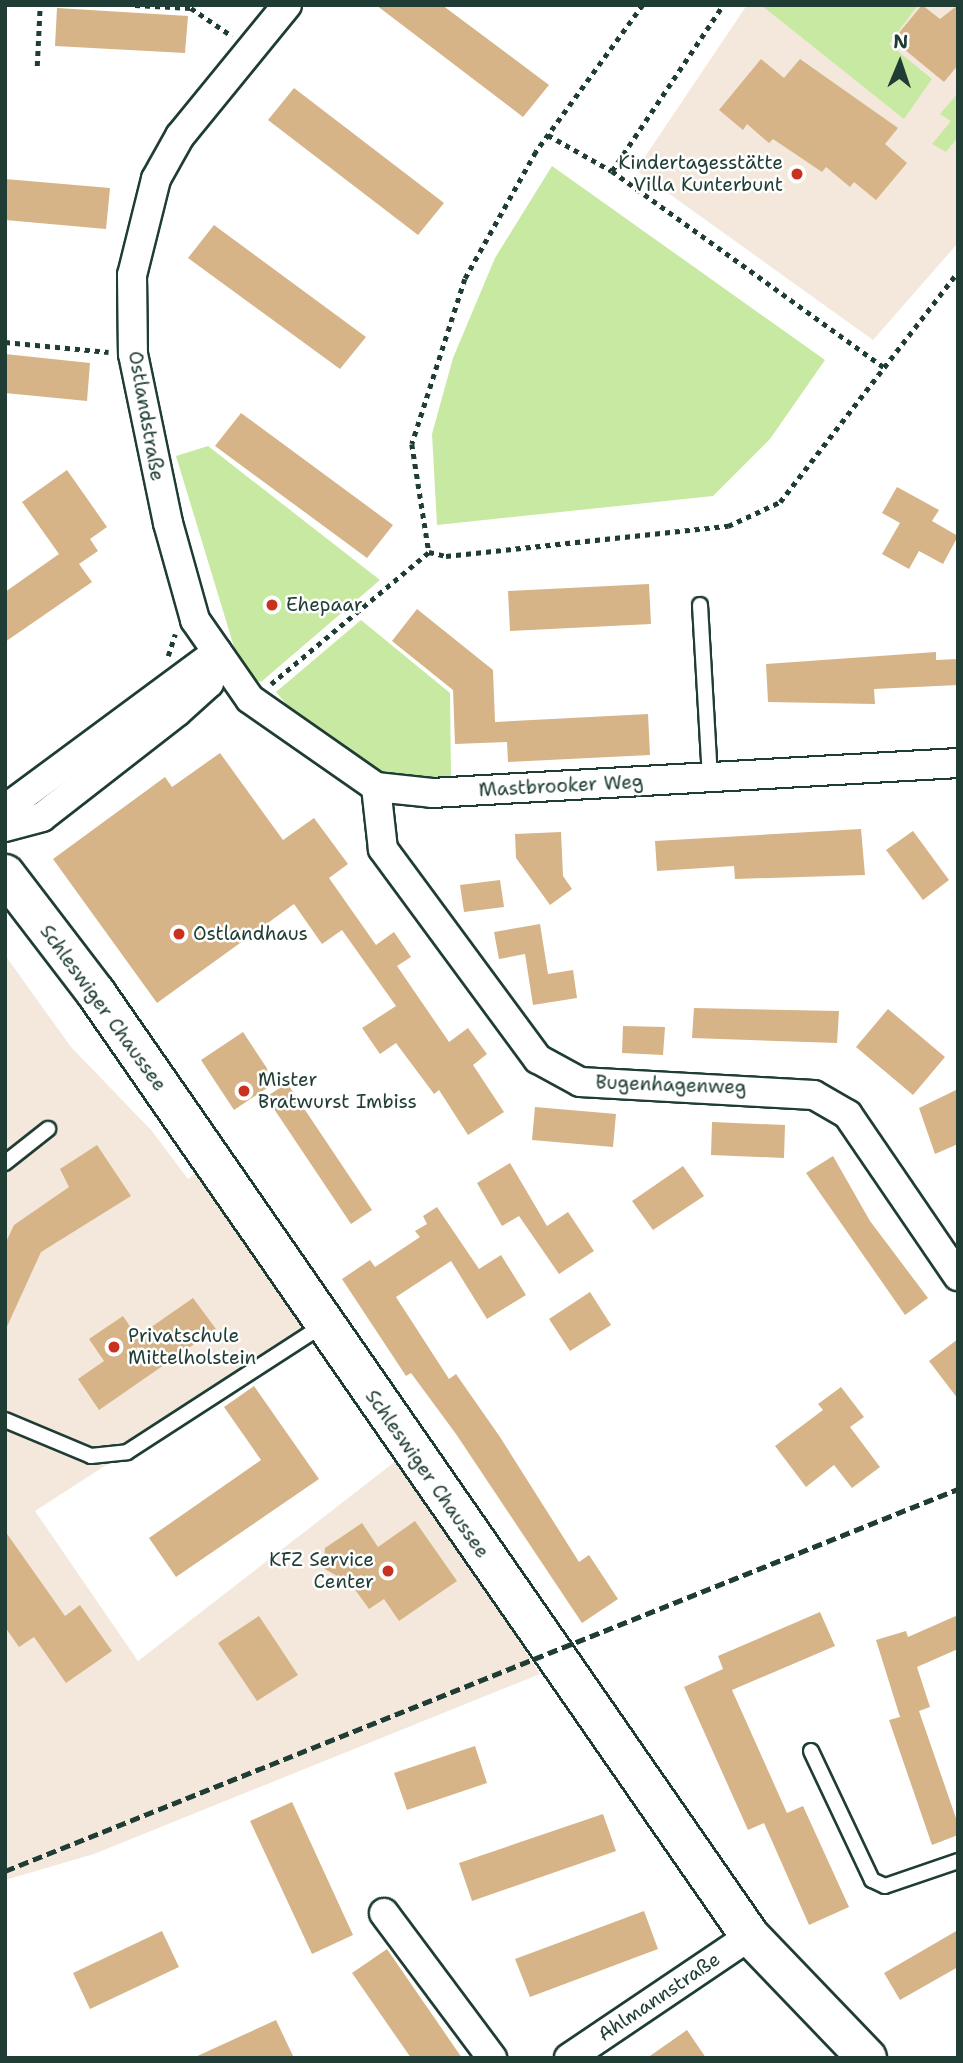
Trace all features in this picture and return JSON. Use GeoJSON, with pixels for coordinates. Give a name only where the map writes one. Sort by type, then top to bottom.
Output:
{"type":"FeatureCollection","features":[{"type":"Feature","properties":{"kind":"main road","name":"Schleswiger Chaussee"},"geometry":{"type":"LineString","coordinates":[[5,874],[96,993],[323,1325],[750,1936],[867,2058]]}},
{"type":"Feature","properties":{"kind":"street","name":"Ostlandstraße"},"geometry":{"type":"LineString","coordinates":[[217,652],[195,620],[157,479],[133,354],[132,275],[156,179],[180,136],[287,5]]}},
{"type":"Feature","properties":{"kind":"street","name":"Mastbrooker Weg"},"geometry":{"type":"LineString","coordinates":[[217,652],[250,699],[376,787],[432,793],[958,763]]}},
{"type":"Feature","properties":{"kind":"street"},"geometry":{"type":"LineString","coordinates":[[5,809],[217,652]]}},
{"type":"Feature","properties":{"kind":"street"},"geometry":{"type":"LineString","coordinates":[[5,827],[42,817],[177,712],[209,683],[217,652]]}},
{"type":"Feature","properties":{"kind":"street","name":"Bugenhagenweg"},"geometry":{"type":"LineString","coordinates":[[376,787],[383,849],[538,1059],[580,1082],[814,1095],[848,1115],[958,1276]]}},
{"type":"Feature","properties":{"kind":"street"},"geometry":{"type":"LineString","coordinates":[[384,1913],[492,2058]]}},
{"type":"Feature","properties":{"kind":"street","name":"Ahlmannstraße"},"geometry":{"type":"LineString","coordinates":[[581,2055],[750,1936]]}},
{"type":"Feature","properties":{"kind":"lane"},"geometry":{"type":"LineString","coordinates":[[700,605],[710,777]]}},
{"type":"Feature","properties":{"kind":"lane"},"geometry":{"type":"LineString","coordinates":[[5,1163],[48,1129]]}},
{"type":"Feature","properties":{"kind":"lane"},"geometry":{"type":"LineString","coordinates":[[5,1420],[91,1456],[127,1452],[323,1325]]}},
{"type":"Feature","properties":{"kind":"lane"},"geometry":{"type":"LineString","coordinates":[[811,1751],[872,1880],[885,1886],[958,1861]]}},
{"type":"Feature","properties":{"kind":"path"},"geometry":{"type":"LineString","coordinates":[[37,66],[40,5]]}},
{"type":"Feature","properties":{"kind":"path"},"geometry":{"type":"LineString","coordinates":[[135,5],[191,8],[235,39]]}},
{"type":"Feature","properties":{"kind":"path"},"geometry":{"type":"LineString","coordinates":[[429,552],[412,444],[465,279],[548,135],[643,5]]}},
{"type":"Feature","properties":{"kind":"path"},"geometry":{"type":"LineString","coordinates":[[612,172],[723,5]]}},
{"type":"Feature","properties":{"kind":"path"},"geometry":{"type":"LineString","coordinates":[[548,135],[612,172],[884,366]]}},
{"type":"Feature","properties":{"kind":"path"},"geometry":{"type":"LineString","coordinates":[[429,552],[446,556],[728,526],[780,502],[958,272]]}},
{"type":"Feature","properties":{"kind":"path"},"geometry":{"type":"LineString","coordinates":[[5,342],[117,352]]}},
{"type":"Feature","properties":{"kind":"path"},"geometry":{"type":"LineString","coordinates":[[260,691],[429,552]]}},
{"type":"Feature","properties":{"kind":"path"},"geometry":{"type":"LineString","coordinates":[[160,668],[177,628]]}},
{"type":"Feature","properties":{"kind":"shaded area","name":"Kindertagesstätte Villa Kunterbunt"},"geometry":{"type":"Polygon","coordinates":[[[747,5],[958,5],[958,243],[873,340],[636,170],[747,5]]]}},
{"type":"Feature","properties":{"kind":"shaded area"},"geometry":{"type":"Polygon","coordinates":[[[5,955],[71,1047],[152,1131],[188,1179],[210,1161],[323,1325],[35,1511],[138,1661],[410,1450],[532,1623],[513,1632],[540,1674],[94,1854],[5,1880],[5,955]]]}},
{"type":"Feature","properties":{"kind":"green space"},"geometry":{"type":"Polygon","coordinates":[[[761,5],[918,5],[889,44],[932,79],[904,119],[761,5]]]}},
{"type":"Feature","properties":{"kind":"green space"},"geometry":{"type":"Polygon","coordinates":[[[958,93],[958,137],[946,152],[932,144],[951,121],[940,114],[958,93]]]}},
{"type":"Feature","properties":{"kind":"green space"},"geometry":{"type":"Polygon","coordinates":[[[552,166],[825,360],[770,439],[713,496],[437,525],[432,434],[453,358],[495,258],[552,166]]]}},
{"type":"Feature","properties":{"kind":"green space"},"geometry":{"type":"Polygon","coordinates":[[[208,446],[380,580],[261,682],[252,678],[234,647],[176,456],[208,446]]]}},
{"type":"Feature","properties":{"kind":"green space"},"geometry":{"type":"Polygon","coordinates":[[[361,620],[450,693],[451,778],[410,782],[363,765],[310,732],[276,692],[361,620]]]}},
{"type":"Feature","properties":{"kind":"building"},"geometry":{"type":"Polygon","coordinates":[[[376,5],[442,5],[549,85],[523,117],[376,5]]]}},
{"type":"Feature","properties":{"kind":"building"},"geometry":{"type":"Polygon","coordinates":[[[922,5],[940,19],[958,5],[958,65],[944,82],[893,40],[922,5]]]}},
{"type":"Feature","properties":{"kind":"building"},"geometry":{"type":"Polygon","coordinates":[[[57,8],[188,16],[185,53],[55,46],[57,8]]]}},
{"type":"Feature","properties":{"kind":"building"},"geometry":{"type":"Polygon","coordinates":[[[761,59],[784,78],[800,59],[898,128],[885,144],[907,163],[876,200],[854,182],[850,187],[826,167],[822,172],[773,139],[769,143],[747,124],[743,130],[719,110],[761,59]]]}},
{"type":"Feature","properties":{"kind":"building"},"geometry":{"type":"Polygon","coordinates":[[[294,88],[444,203],[418,235],[268,120],[294,88]]]}},
{"type":"Feature","properties":{"kind":"building"},"geometry":{"type":"Polygon","coordinates":[[[5,179],[110,188],[106,229],[5,220],[5,179]]]}},
{"type":"Feature","properties":{"kind":"building"},"geometry":{"type":"Polygon","coordinates":[[[214,225],[366,337],[340,369],[188,258],[214,225]]]}},
{"type":"Feature","properties":{"kind":"building"},"geometry":{"type":"Polygon","coordinates":[[[5,354],[90,363],[87,401],[5,393],[5,354]]]}},
{"type":"Feature","properties":{"kind":"building"},"geometry":{"type":"Polygon","coordinates":[[[241,413],[393,525],[367,558],[215,446],[241,413]]]}},
{"type":"Feature","properties":{"kind":"building"},"geometry":{"type":"Polygon","coordinates":[[[67,470],[107,527],[90,539],[98,551],[79,564],[92,582],[5,642],[5,592],[59,554],[22,502],[67,470]]]}},
{"type":"Feature","properties":{"kind":"building"},"geometry":{"type":"Polygon","coordinates":[[[897,487],[939,510],[932,521],[958,536],[943,564],[919,551],[909,569],[882,554],[900,523],[882,513],[897,487]]]}},
{"type":"Feature","properties":{"kind":"building"},"geometry":{"type":"Polygon","coordinates":[[[649,584],[651,624],[510,631],[508,591],[649,584]]]}},
{"type":"Feature","properties":{"kind":"building"},"geometry":{"type":"Polygon","coordinates":[[[417,609],[493,670],[495,722],[648,714],[650,755],[508,762],[507,742],[455,744],[453,690],[392,641],[417,609]]]}},
{"type":"Feature","properties":{"kind":"building"},"geometry":{"type":"Polygon","coordinates":[[[936,652],[936,660],[958,659],[958,685],[874,689],[875,704],[768,702],[766,664],[936,652]]]}},
{"type":"Feature","properties":{"kind":"building","name":"Ostlandhaus"},"geometry":{"type":"Polygon","coordinates":[[[220,753],[283,840],[314,818],[348,864],[329,878],[376,945],[394,932],[411,957],[397,966],[449,1042],[468,1028],[487,1054],[473,1065],[504,1112],[468,1135],[439,1090],[434,1094],[396,1043],[380,1054],[362,1028],[396,1006],[342,930],[322,944],[294,904],[157,1003],[53,859],[165,777],[172,787],[220,753]]]}},
{"type":"Feature","properties":{"kind":"building"},"geometry":{"type":"Polygon","coordinates":[[[861,829],[865,875],[735,879],[734,866],[657,871],[655,841],[861,829]]]}},
{"type":"Feature","properties":{"kind":"building"},"geometry":{"type":"Polygon","coordinates":[[[913,831],[949,880],[923,900],[886,850],[913,831]]]}},
{"type":"Feature","properties":{"kind":"building"},"geometry":{"type":"Polygon","coordinates":[[[561,832],[563,876],[572,889],[550,905],[516,858],[515,834],[561,832]]]}},
{"type":"Feature","properties":{"kind":"building"},"geometry":{"type":"Polygon","coordinates":[[[500,880],[504,907],[464,912],[460,885],[500,880]]]}},
{"type":"Feature","properties":{"kind":"building"},"geometry":{"type":"Polygon","coordinates":[[[540,924],[548,974],[573,970],[577,998],[533,1005],[525,954],[499,959],[494,932],[540,924]]]}},
{"type":"Feature","properties":{"kind":"building"},"geometry":{"type":"Polygon","coordinates":[[[694,1008],[839,1011],[837,1043],[692,1038],[694,1008]]]}},
{"type":"Feature","properties":{"kind":"building"},"geometry":{"type":"Polygon","coordinates":[[[888,1009],[945,1057],[913,1095],[856,1047],[888,1009]]]}},
{"type":"Feature","properties":{"kind":"building"},"geometry":{"type":"Polygon","coordinates":[[[623,1026],[665,1027],[663,1055],[622,1053],[623,1026]]]}},
{"type":"Feature","properties":{"kind":"building"},"geometry":{"type":"Polygon","coordinates":[[[243,1032],[276,1082],[234,1110],[201,1060],[243,1032]]]}},
{"type":"Feature","properties":{"kind":"building"},"geometry":{"type":"Polygon","coordinates":[[[287,1083],[372,1210],[351,1224],[266,1097],[287,1083]]]}},
{"type":"Feature","properties":{"kind":"building"},"geometry":{"type":"Polygon","coordinates":[[[958,1089],[958,1144],[935,1154],[919,1108],[958,1089]]]}},
{"type":"Feature","properties":{"kind":"building"},"geometry":{"type":"Polygon","coordinates":[[[535,1107],[616,1114],[613,1147],[532,1140],[535,1107]]]}},
{"type":"Feature","properties":{"kind":"building"},"geometry":{"type":"Polygon","coordinates":[[[712,1122],[785,1125],[784,1158],[711,1155],[712,1122]]]}},
{"type":"Feature","properties":{"kind":"building"},"geometry":{"type":"Polygon","coordinates":[[[97,1145],[131,1196],[41,1252],[5,1331],[5,1244],[14,1225],[69,1187],[60,1169],[97,1145]]]}},
{"type":"Feature","properties":{"kind":"building"},"geometry":{"type":"Polygon","coordinates":[[[833,1156],[870,1221],[928,1298],[905,1315],[806,1173],[833,1156]]]}},
{"type":"Feature","properties":{"kind":"building"},"geometry":{"type":"Polygon","coordinates":[[[510,1163],[547,1226],[568,1212],[594,1251],[559,1274],[519,1216],[502,1226],[477,1183],[510,1163]]]}},
{"type":"Feature","properties":{"kind":"building"},"geometry":{"type":"Polygon","coordinates":[[[683,1166],[704,1196],[653,1230],[632,1201],[683,1166]]]}},
{"type":"Feature","properties":{"kind":"building"},"geometry":{"type":"Polygon","coordinates":[[[437,1207],[479,1269],[501,1255],[526,1295],[487,1319],[451,1261],[396,1297],[449,1379],[456,1374],[500,1437],[579,1562],[589,1555],[618,1599],[582,1623],[456,1434],[411,1373],[406,1376],[342,1279],[370,1260],[375,1267],[420,1237],[415,1231],[427,1224],[423,1216],[437,1207]]]}},
{"type":"Feature","properties":{"kind":"building"},"geometry":{"type":"Polygon","coordinates":[[[590,1292],[611,1325],[570,1351],[549,1319],[590,1292]]]}},
{"type":"Feature","properties":{"kind":"building"},"geometry":{"type":"Polygon","coordinates":[[[193,1298],[216,1329],[99,1410],[78,1379],[104,1361],[89,1339],[123,1316],[137,1337],[193,1298]]]}},
{"type":"Feature","properties":{"kind":"building"},"geometry":{"type":"Polygon","coordinates":[[[958,1339],[958,1399],[929,1361],[958,1339]]]}},
{"type":"Feature","properties":{"kind":"building"},"geometry":{"type":"Polygon","coordinates":[[[254,1386],[319,1479],[176,1577],[149,1538],[261,1460],[224,1407],[254,1386]]]}},
{"type":"Feature","properties":{"kind":"building"},"geometry":{"type":"Polygon","coordinates":[[[841,1387],[864,1417],[850,1427],[880,1467],[852,1488],[834,1465],[806,1487],[775,1446],[823,1410],[818,1404],[841,1387]]]}},
{"type":"Feature","properties":{"kind":"building","name":"KFZ Service Center"},"geometry":{"type":"Polygon","coordinates":[[[415,1521],[457,1581],[399,1621],[384,1599],[369,1609],[351,1584],[323,1568],[325,1548],[362,1523],[378,1547],[415,1521]]]}},
{"type":"Feature","properties":{"kind":"building"},"geometry":{"type":"Polygon","coordinates":[[[5,1531],[65,1616],[80,1605],[112,1651],[66,1683],[34,1637],[19,1647],[5,1627],[5,1531]]]}},
{"type":"Feature","properties":{"kind":"building"},"geometry":{"type":"Polygon","coordinates":[[[820,1612],[835,1646],[732,1690],[787,1813],[803,1806],[849,1907],[809,1925],[764,1823],[748,1830],[684,1687],[723,1669],[718,1656],[820,1612]]]}},
{"type":"Feature","properties":{"kind":"building"},"geometry":{"type":"Polygon","coordinates":[[[958,1615],[958,1649],[917,1667],[930,1707],[919,1711],[958,1824],[958,1835],[932,1845],[889,1720],[900,1717],[876,1640],[906,1631],[908,1637],[958,1615]]]}},
{"type":"Feature","properties":{"kind":"building"},"geometry":{"type":"Polygon","coordinates":[[[259,1616],[298,1675],[257,1701],[218,1643],[259,1616]]]}},
{"type":"Feature","properties":{"kind":"building"},"geometry":{"type":"Polygon","coordinates":[[[475,1746],[487,1783],[407,1810],[394,1773],[475,1746]]]}},
{"type":"Feature","properties":{"kind":"building"},"geometry":{"type":"Polygon","coordinates":[[[292,1802],[353,1935],[312,1954],[250,1821],[292,1802]]]}},
{"type":"Feature","properties":{"kind":"building"},"geometry":{"type":"Polygon","coordinates":[[[603,1814],[616,1851],[472,1901],[459,1863],[603,1814]]]}},
{"type":"Feature","properties":{"kind":"building"},"geometry":{"type":"Polygon","coordinates":[[[644,1911],[658,1949],[530,1997],[515,1959],[644,1911]]]}},
{"type":"Feature","properties":{"kind":"building"},"geometry":{"type":"Polygon","coordinates":[[[958,1930],[958,1967],[900,2000],[884,1973],[958,1930]]]}},
{"type":"Feature","properties":{"kind":"building"},"geometry":{"type":"Polygon","coordinates":[[[162,1931],[179,1967],[90,2009],[73,1973],[162,1931]]]}},
{"type":"Feature","properties":{"kind":"building"},"geometry":{"type":"Polygon","coordinates":[[[387,1949],[462,2058],[411,2058],[352,1973],[387,1949]]]}},
{"type":"Feature","properties":{"kind":"building"},"geometry":{"type":"Polygon","coordinates":[[[276,2020],[294,2058],[193,2058],[276,2020]]]}},
{"type":"Feature","properties":{"kind":"building"},"geometry":{"type":"Polygon","coordinates":[[[687,2030],[706,2058],[647,2058],[687,2030]]]}},
{"type":"Feature","properties":{"kind":"railway"},"geometry":{"type":"LineString","coordinates":[[5,1871],[958,1489]]}},
{"type":"Feature","properties":{"kind":"place","name":"Kindertagesstätte Villa Kunterbunt"},"geometry":{"type":"Point","coordinates":[797,174]}},
{"type":"Feature","properties":{"kind":"place","name":"Ehepaar"},"geometry":{"type":"Point","coordinates":[272,605]}},
{"type":"Feature","properties":{"kind":"place","name":"Ostlandhaus"},"geometry":{"type":"Point","coordinates":[179,934]}},
{"type":"Feature","properties":{"kind":"place","name":"Mister Bratwurst Imbiss"},"geometry":{"type":"Point","coordinates":[244,1091]}},
{"type":"Feature","properties":{"kind":"place","name":"Privatschule Mittelholstein"},"geometry":{"type":"Point","coordinates":[114,1347]}},
{"type":"Feature","properties":{"kind":"place","name":"KFZ Service Center"},"geometry":{"type":"Point","coordinates":[388,1571]}}]}
